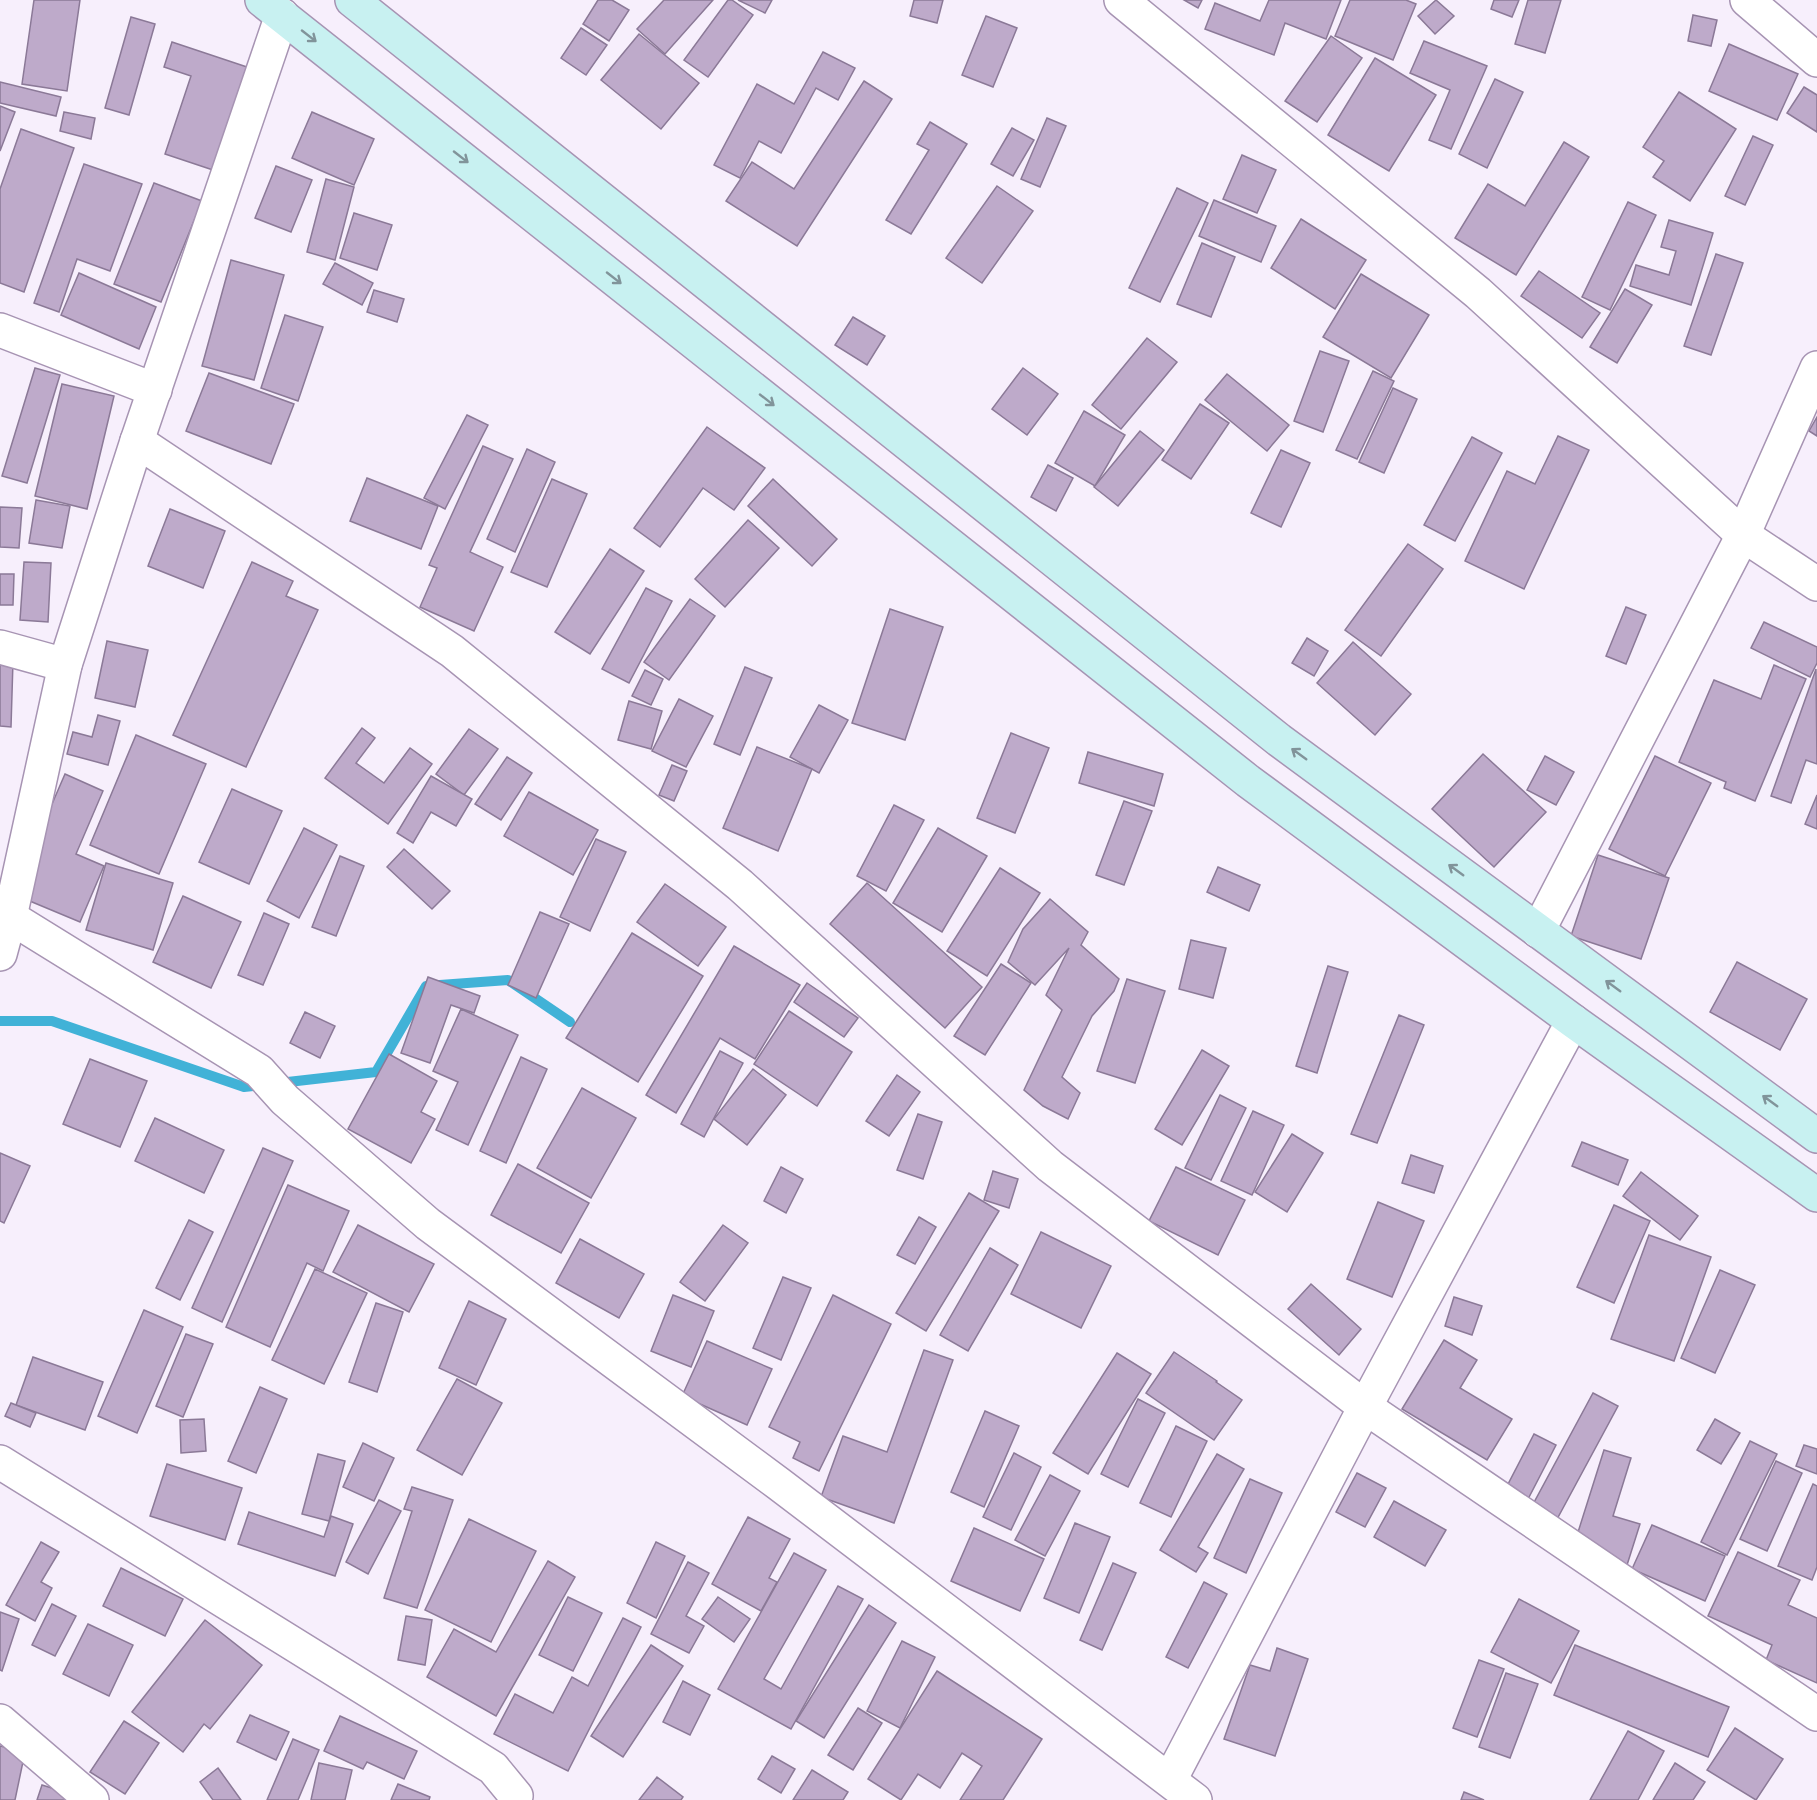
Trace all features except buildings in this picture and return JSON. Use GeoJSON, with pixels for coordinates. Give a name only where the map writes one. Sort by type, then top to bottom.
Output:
{"type":"FeatureCollection","features":[{"type":"Feature","properties":{"kind":"main road"},"geometry":{"type":"LineString","coordinates":[[352,0],[1279,740],[1817,1136]]}},
{"type":"Feature","properties":{"kind":"main road"},"geometry":{"type":"LineString","coordinates":[[272,7],[1248,781],[1573,1021],[1817,1195]]}},
{"type":"Feature","properties":{"kind":"street"},"geometry":{"type":"LineString","coordinates":[[1121,0],[1478,293],[1743,535],[1817,584]]}},
{"type":"Feature","properties":{"kind":"street"},"geometry":{"type":"LineString","coordinates":[[1747,0],[1817,60]]}},
{"type":"Feature","properties":{"kind":"street"},"geometry":{"type":"LineString","coordinates":[[0,954],[65,665],[155,390],[272,7]]}},
{"type":"Feature","properties":{"kind":"street"},"geometry":{"type":"LineString","coordinates":[[0,330],[155,390]]}},
{"type":"Feature","properties":{"kind":"street"},"geometry":{"type":"LineString","coordinates":[[1538,931],[1743,535],[1817,368]]}},
{"type":"Feature","properties":{"kind":"street"},"geometry":{"type":"LineString","coordinates":[[137,441],[452,651],[740,885],[1050,1166],[1365,1407],[1817,1714]]}},
{"type":"Feature","properties":{"kind":"street"},"geometry":{"type":"LineString","coordinates":[[0,647],[65,665]]}},
{"type":"Feature","properties":{"kind":"street"},"geometry":{"type":"LineString","coordinates":[[10,917],[259,1071],[285,1100],[428,1224],[779,1484],[1182,1790],[1365,1407],[1573,1021]]}},
{"type":"Feature","properties":{"kind":"street"},"geometry":{"type":"LineString","coordinates":[[0,1462],[493,1768],[517,1799]]}},
{"type":"Feature","properties":{"kind":"street"},"geometry":{"type":"LineString","coordinates":[[0,1721],[92,1800]]}},
{"type":"Feature","properties":{"kind":"waterway"},"geometry":{"type":"LineString","coordinates":[[0,1021],[52,1021],[244,1087],[376,1072],[426,986],[508,980],[570,1022]]}}]}
